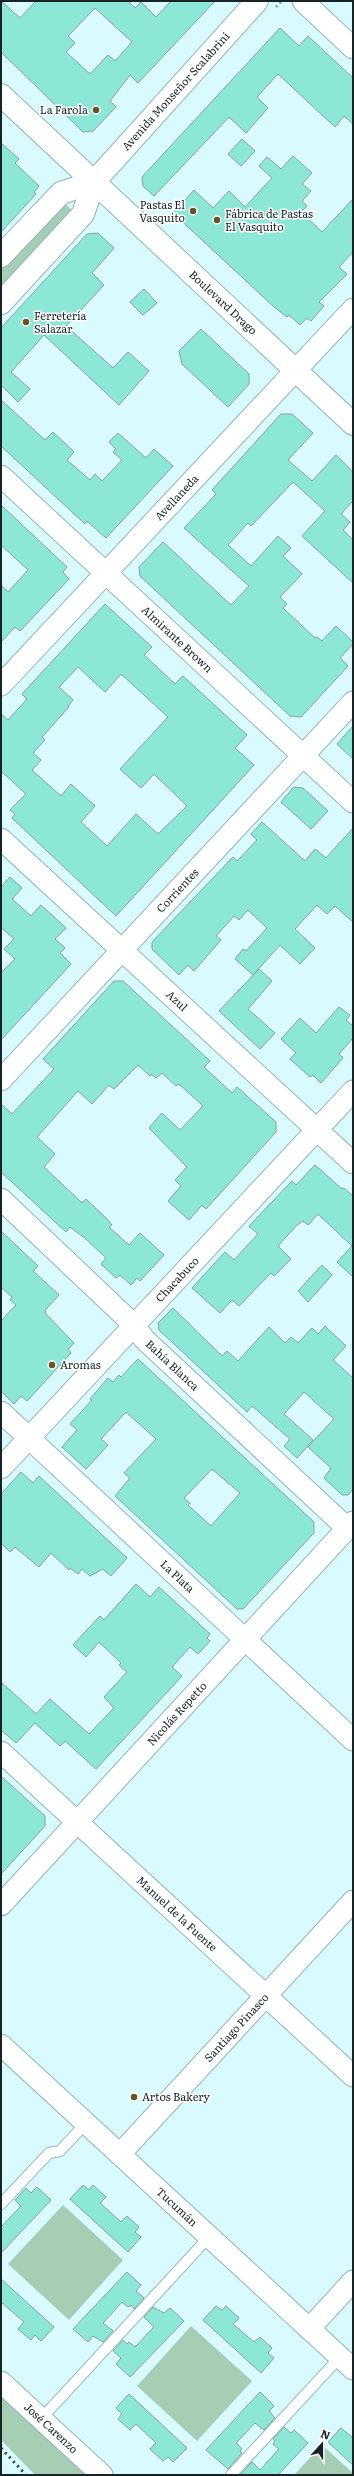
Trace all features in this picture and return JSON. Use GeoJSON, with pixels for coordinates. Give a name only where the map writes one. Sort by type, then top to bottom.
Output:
{"type":"FeatureCollection","features":[{"type":"Feature","properties":{"kind":"main road","name":"Avenida Monseñor Scalabrini"},"geometry":{"type":"LineString","coordinates":[[94,182],[257,1]]}},
{"type":"Feature","properties":{"kind":"main road","name":"Boulevard Drago"},"geometry":{"type":"LineString","coordinates":[[1,95],[353,424]]}},
{"type":"Feature","properties":{"kind":"main road"},"geometry":{"type":"LineString","coordinates":[[1,256],[61,192],[94,182]]}},
{"type":"Feature","properties":{"kind":"main road"},"geometry":{"type":"LineString","coordinates":[[1,303],[83,214],[94,182]]}},
{"type":"Feature","properties":{"kind":"street"},"geometry":{"type":"LineString","coordinates":[[303,1],[353,48]]}},
{"type":"Feature","properties":{"kind":"street","name":"Avellaneda"},"geometry":{"type":"LineString","coordinates":[[1,685],[353,309]]}},
{"type":"Feature","properties":{"kind":"street","name":"Almirante Brown"},"geometry":{"type":"LineString","coordinates":[[1,476],[353,802]]}},
{"type":"Feature","properties":{"kind":"street","name":"Corrientes"},"geometry":{"type":"LineString","coordinates":[[1,1080],[353,702]]}},
{"type":"Feature","properties":{"kind":"street","name":"Azul"},"geometry":{"type":"LineString","coordinates":[[1,839],[353,1163]]}},
{"type":"Feature","properties":{"kind":"street","name":"Chacabuco"},"geometry":{"type":"LineString","coordinates":[[1,1468],[353,1092]]}},
{"type":"Feature","properties":{"kind":"street","name":"Bahía Blanca"},"geometry":{"type":"LineString","coordinates":[[1,1199],[135,1326],[144,1339],[349,1531]]}},
{"type":"Feature","properties":{"kind":"street","name":"La Plata"},"geometry":{"type":"LineString","coordinates":[[1,1412],[353,1740]]}},
{"type":"Feature","properties":{"kind":"street","name":"Nicolás Repetto"},"geometry":{"type":"LineString","coordinates":[[1,1905],[245,1641],[349,1531]]}},
{"type":"Feature","properties":{"kind":"street","name":"Manuel de la Fuente"},"geometry":{"type":"LineString","coordinates":[[1,1752],[353,2076]]}},
{"type":"Feature","properties":{"kind":"street","name":"Santiago Pinasco"},"geometry":{"type":"LineString","coordinates":[[120,2154],[353,1901]]}},
{"type":"Feature","properties":{"kind":"street","name":"Tucumán"},"geometry":{"type":"LineString","coordinates":[[1,2045],[346,2363]]}},
{"type":"Feature","properties":{"kind":"street"},"geometry":{"type":"LineString","coordinates":[[309,2329],[353,2281]]}},
{"type":"Feature","properties":{"kind":"street","name":"José Carenzo"},"geometry":{"type":"LineString","coordinates":[[1,2382],[102,2475]]}},
{"type":"Feature","properties":{"kind":"lane"},"geometry":{"type":"LineString","coordinates":[[1,2204],[48,2153],[60,2152],[86,2123]]}},
{"type":"Feature","properties":{"kind":"lane"},"geometry":{"type":"LineString","coordinates":[[41,2419],[209,2237]]}},
{"type":"Feature","properties":{"kind":"lane"},"geometry":{"type":"LineString","coordinates":[[231,2475],[346,2363]]}},
{"type":"Feature","properties":{"kind":"green space"},"geometry":{"type":"Polygon","coordinates":[[[65,203],[72,211],[1,291],[1,267],[59,204],[65,203]]]}},
{"type":"Feature","properties":{"kind":"green space"},"geometry":{"type":"Polygon","coordinates":[[[63,2205],[123,2260],[69,2320],[8,2264],[63,2205]]]}},
{"type":"Feature","properties":{"kind":"green space"},"geometry":{"type":"Polygon","coordinates":[[[191,2326],[252,2381],[197,2441],[137,2386],[191,2326]]]}},
{"type":"Feature","properties":{"kind":"green space"},"geometry":{"type":"Polygon","coordinates":[[[1,2396],[87,2475],[35,2475],[1,2440],[1,2396]]]}},
{"type":"Feature","properties":{"kind":"green space"},"geometry":{"type":"Polygon","coordinates":[[[322,2445],[353,2473],[353,2475],[294,2475],[322,2445]]]}},
{"type":"Feature","properties":{"kind":"building"},"geometry":{"type":"Polygon","coordinates":[[[1,1],[20,18],[36,1],[128,1],[135,8],[141,2],[156,17],[171,1],[215,1],[138,83],[130,75],[110,101],[116,107],[93,131],[83,132],[1,52],[1,1]],[[95,8],[68,36],[75,43],[66,52],[90,74],[108,55],[115,61],[132,42],[95,8]]]}},
{"type":"Feature","properties":{"kind":"building"},"geometry":{"type":"Polygon","coordinates":[[[280,28],[299,46],[308,36],[353,78],[353,124],[344,116],[335,127],[278,74],[257,97],[268,108],[246,133],[229,117],[154,196],[143,186],[142,177],[280,28]]]}},
{"type":"Feature","properties":{"kind":"building"},"geometry":{"type":"Polygon","coordinates":[[[242,139],[255,151],[241,166],[228,154],[242,139]]]}},
{"type":"Feature","properties":{"kind":"building"},"geometry":{"type":"Polygon","coordinates":[[[1,143],[19,159],[15,163],[39,186],[34,192],[36,194],[1,232],[1,143]]]}},
{"type":"Feature","properties":{"kind":"building"},"geometry":{"type":"Polygon","coordinates":[[[293,156],[312,173],[302,184],[311,191],[302,201],[307,206],[301,212],[322,232],[353,199],[353,252],[339,267],[347,274],[319,302],[324,306],[311,321],[307,318],[300,325],[289,315],[287,317],[274,307],[173,213],[194,190],[213,208],[229,191],[245,207],[272,178],[259,166],[267,157],[281,169],[293,156]]]}},
{"type":"Feature","properties":{"kind":"building"},"geometry":{"type":"Polygon","coordinates":[[[98,233],[114,248],[92,273],[104,285],[66,326],[113,368],[128,352],[149,371],[119,405],[44,335],[11,372],[30,389],[18,402],[1,385],[1,328],[87,234],[98,233]]]}},
{"type":"Feature","properties":{"kind":"building"},"geometry":{"type":"Polygon","coordinates":[[[144,289],[157,303],[143,315],[130,302],[144,289]]]}},
{"type":"Feature","properties":{"kind":"building"},"geometry":{"type":"Polygon","coordinates":[[[201,329],[249,374],[249,384],[228,407],[182,364],[179,351],[201,329]]]}},
{"type":"Feature","properties":{"kind":"building"},"geometry":{"type":"Polygon","coordinates":[[[1,400],[45,440],[53,432],[74,452],[67,460],[90,480],[95,474],[102,481],[122,460],[113,452],[116,449],[109,442],[118,433],[146,458],[154,449],[173,466],[106,538],[87,521],[85,524],[1,446],[1,400]]]}},
{"type":"Feature","properties":{"kind":"building"},"geometry":{"type":"Polygon","coordinates":[[[281,414],[292,414],[313,433],[288,460],[312,481],[336,455],[353,472],[353,501],[341,514],[350,522],[343,530],[353,540],[353,583],[302,536],[325,511],[293,482],[251,526],[248,523],[228,545],[251,566],[278,536],[291,548],[283,556],[302,574],[280,597],[287,604],[283,608],[315,638],[317,637],[322,641],[336,626],[353,642],[353,644],[340,658],[348,666],[301,717],[290,716],[140,576],[139,567],[163,542],[231,605],[249,586],[184,528],[216,494],[212,490],[281,414]]]}},
{"type":"Feature","properties":{"kind":"building"},"geometry":{"type":"Polygon","coordinates":[[[1,505],[67,567],[63,572],[69,579],[20,631],[15,627],[1,642],[1,585],[8,592],[28,570],[1,545],[1,505]]]}},
{"type":"Feature","properties":{"kind":"building"},"geometry":{"type":"Polygon","coordinates":[[[105,604],[152,647],[144,655],[175,684],[183,676],[247,735],[235,748],[254,765],[116,916],[12,818],[15,814],[10,810],[26,794],[1,771],[1,714],[8,720],[27,699],[22,694],[105,604]],[[78,667],[59,687],[73,700],[68,706],[69,707],[42,737],[45,740],[33,753],[41,760],[32,770],[61,796],[71,784],[95,806],[81,822],[107,846],[136,814],[158,834],[187,806],[154,774],[141,788],[120,769],[168,717],[121,674],[105,692],[78,667]]]}},
{"type":"Feature","properties":{"kind":"building"},"geometry":{"type":"Polygon","coordinates":[[[353,726],[353,759],[337,744],[353,726]]]}},
{"type":"Feature","properties":{"kind":"building"},"geometry":{"type":"Polygon","coordinates":[[[294,787],[303,788],[328,811],[311,829],[281,802],[294,787]]]}},
{"type":"Feature","properties":{"kind":"building"},"geometry":{"type":"Polygon","coordinates":[[[262,822],[305,861],[315,849],[326,858],[353,828],[353,922],[335,906],[327,914],[317,905],[295,929],[315,948],[300,964],[280,945],[253,975],[235,959],[243,949],[246,951],[267,928],[248,910],[239,920],[234,916],[216,936],[221,940],[194,971],[188,965],[179,975],[152,949],[152,942],[233,857],[237,861],[257,840],[251,834],[262,822]]]}},
{"type":"Feature","properties":{"kind":"building"},"geometry":{"type":"Polygon","coordinates":[[[10,877],[22,888],[12,899],[31,916],[41,905],[66,928],[55,939],[65,948],[60,953],[71,964],[1,1040],[1,973],[15,959],[4,949],[14,939],[1,927],[1,887],[10,877]]]}},
{"type":"Feature","properties":{"kind":"building"},"geometry":{"type":"Polygon","coordinates":[[[259,969],[272,981],[248,1009],[275,1033],[260,1049],[219,1011],[259,969]]]}},
{"type":"Feature","properties":{"kind":"building"},"geometry":{"type":"Polygon","coordinates":[[[114,981],[123,981],[210,1061],[204,1067],[232,1093],[237,1087],[276,1122],[276,1132],[206,1209],[202,1205],[189,1220],[168,1201],[181,1186],[175,1180],[187,1167],[149,1128],[162,1113],[180,1130],[203,1106],[179,1084],[176,1086],[162,1073],[156,1078],[151,1074],[150,1076],[138,1065],[114,1089],[109,1085],[92,1104],[78,1091],[37,1137],[55,1154],[44,1167],[82,1203],[86,1199],[112,1225],[109,1227],[129,1245],[140,1233],[164,1255],[140,1281],[137,1278],[131,1285],[120,1275],[116,1278],[101,1264],[106,1258],[86,1239],[70,1227],[66,1232],[1,1172],[1,1104],[12,1114],[54,1069],[43,1059],[114,981]]]}},
{"type":"Feature","properties":{"kind":"building"},"geometry":{"type":"Polygon","coordinates":[[[339,1007],[350,1015],[346,1020],[353,1026],[353,1038],[339,1054],[343,1058],[321,1083],[313,1075],[310,1077],[290,1059],[296,1053],[281,1039],[300,1018],[316,1033],[339,1007]]]}},
{"type":"Feature","properties":{"kind":"building"},"geometry":{"type":"Polygon","coordinates":[[[315,1165],[342,1189],[344,1188],[353,1196],[353,1277],[337,1262],[352,1246],[318,1214],[308,1225],[303,1221],[297,1225],[278,1246],[291,1259],[274,1276],[271,1273],[239,1306],[232,1300],[220,1313],[192,1288],[225,1252],[234,1260],[258,1234],[249,1226],[292,1181],[296,1185],[315,1165]]]}},
{"type":"Feature","properties":{"kind":"building"},"geometry":{"type":"Polygon","coordinates":[[[1,1231],[38,1266],[33,1271],[59,1295],[46,1309],[45,1313],[74,1343],[68,1349],[71,1353],[27,1401],[21,1396],[14,1404],[1,1391],[1,1321],[16,1305],[10,1300],[12,1297],[1,1287],[1,1231]]]}},
{"type":"Feature","properties":{"kind":"building"},"geometry":{"type":"Polygon","coordinates":[[[322,1265],[332,1275],[308,1302],[298,1291],[322,1265]]]}},
{"type":"Feature","properties":{"kind":"building"},"geometry":{"type":"Polygon","coordinates":[[[173,1308],[222,1356],[227,1351],[238,1361],[269,1327],[285,1343],[291,1337],[298,1343],[312,1328],[318,1334],[325,1326],[346,1346],[333,1360],[353,1378],[353,1489],[348,1495],[342,1495],[324,1478],[331,1468],[308,1447],[334,1419],[304,1392],[284,1414],[313,1440],[297,1458],[284,1446],[290,1439],[252,1406],[247,1412],[159,1330],[158,1323],[173,1308]]]}},
{"type":"Feature","properties":{"kind":"building"},"geometry":{"type":"Polygon","coordinates":[[[138,1359],[314,1522],[314,1533],[243,1609],[237,1609],[115,1496],[130,1478],[124,1473],[156,1439],[126,1412],[101,1439],[108,1445],[86,1469],[62,1447],[77,1430],[70,1424],[92,1400],[90,1399],[108,1378],[113,1382],[119,1375],[121,1377],[138,1359]],[[212,1469],[184,1498],[190,1503],[188,1505],[211,1526],[240,1493],[212,1469]]]}},
{"type":"Feature","properties":{"kind":"building"},"geometry":{"type":"Polygon","coordinates":[[[21,1472],[33,1483],[39,1476],[127,1558],[111,1576],[103,1569],[90,1576],[82,1569],[78,1574],[70,1568],[69,1570],[51,1553],[39,1567],[15,1547],[10,1552],[1,1543],[1,1494],[21,1472]]]}},
{"type":"Feature","properties":{"kind":"building"},"geometry":{"type":"Polygon","coordinates":[[[136,1584],[150,1597],[159,1587],[210,1634],[207,1638],[210,1641],[198,1654],[190,1647],[172,1667],[182,1676],[96,1769],[65,1741],[60,1746],[35,1723],[16,1743],[1,1730],[1,1682],[36,1714],[50,1699],[89,1734],[114,1708],[104,1697],[127,1672],[119,1665],[121,1663],[99,1642],[86,1657],[73,1645],[100,1616],[104,1620],[136,1584]]]}},
{"type":"Feature","properties":{"kind":"building"},"geometry":{"type":"Polygon","coordinates":[[[1,1776],[45,1816],[45,1826],[1,1874],[1,1776]]]}},
{"type":"Feature","properties":{"kind":"building"},"geometry":{"type":"Polygon","coordinates":[[[83,2185],[89,2190],[93,2185],[106,2197],[100,2203],[121,2222],[127,2216],[139,2227],[135,2232],[141,2237],[128,2252],[70,2199],[83,2185]]]}},
{"type":"Feature","properties":{"kind":"building"},"geometry":{"type":"Polygon","coordinates":[[[37,2187],[51,2200],[1,2253],[1,2227],[21,2206],[15,2200],[26,2188],[31,2193],[37,2187]]]}},
{"type":"Feature","properties":{"kind":"building"},"geometry":{"type":"Polygon","coordinates":[[[127,2272],[141,2285],[136,2291],[144,2298],[134,2309],[131,2305],[128,2307],[122,2302],[103,2323],[113,2331],[103,2342],[93,2336],[88,2342],[73,2329],[127,2272]]]}},
{"type":"Feature","properties":{"kind":"building"},"geometry":{"type":"Polygon","coordinates":[[[1,2279],[54,2327],[41,2341],[35,2335],[31,2340],[18,2329],[24,2322],[1,2302],[1,2279]]]}},
{"type":"Feature","properties":{"kind":"building"},"geometry":{"type":"Polygon","coordinates":[[[216,2306],[222,2310],[226,2306],[239,2318],[233,2324],[254,2342],[260,2337],[272,2348],[268,2353],[274,2358],[261,2373],[203,2320],[216,2306]]]}},
{"type":"Feature","properties":{"kind":"building"},"geometry":{"type":"Polygon","coordinates":[[[153,2307],[164,2313],[170,2308],[184,2321],[130,2377],[116,2364],[121,2358],[113,2351],[123,2340],[127,2344],[129,2342],[135,2347],[154,2327],[144,2317],[153,2307]]]}},
{"type":"Feature","properties":{"kind":"building"},"geometry":{"type":"Polygon","coordinates":[[[260,2392],[274,2406],[269,2411],[275,2418],[264,2430],[255,2423],[236,2443],[242,2449],[240,2451],[242,2453],[228,2469],[206,2450],[260,2392]]]}},
{"type":"Feature","properties":{"kind":"building"},"geometry":{"type":"Polygon","coordinates":[[[129,2394],[187,2448],[173,2462],[168,2457],[163,2461],[150,2449],[156,2443],[136,2424],[130,2430],[118,2419],[122,2414],[116,2408],[129,2394]]]}},
{"type":"Feature","properties":{"kind":"building"},"geometry":{"type":"Polygon","coordinates":[[[284,2427],[291,2433],[294,2430],[308,2443],[278,2475],[240,2475],[252,2462],[260,2470],[279,2449],[273,2444],[275,2441],[273,2439],[284,2427]]]}},
{"type":"Feature","properties":{"kind":"building"},"geometry":{"type":"Polygon","coordinates":[[[341,2428],[353,2438],[353,2465],[328,2442],[341,2428]]]}},
{"type":"Feature","properties":{"kind":"railway"},"geometry":{"type":"LineString","coordinates":[[1,2448],[26,2475]]}},
{"type":"Feature","properties":{"kind":"place","name":"La Farola"},"geometry":{"type":"Point","coordinates":[96,110]}},
{"type":"Feature","properties":{"kind":"place","name":"Pastas El Vasquito"},"geometry":{"type":"Point","coordinates":[193,211]}},
{"type":"Feature","properties":{"kind":"place","name":"Fábrica de Pastas El Vasquito"},"geometry":{"type":"Point","coordinates":[217,220]}},
{"type":"Feature","properties":{"kind":"place","name":"Ferretería Salazar"},"geometry":{"type":"Point","coordinates":[26,322]}},
{"type":"Feature","properties":{"kind":"place","name":"Aromas"},"geometry":{"type":"Point","coordinates":[52,1365]}},
{"type":"Feature","properties":{"kind":"place","name":"Artos Bakery"},"geometry":{"type":"Point","coordinates":[134,2097]}}]}
